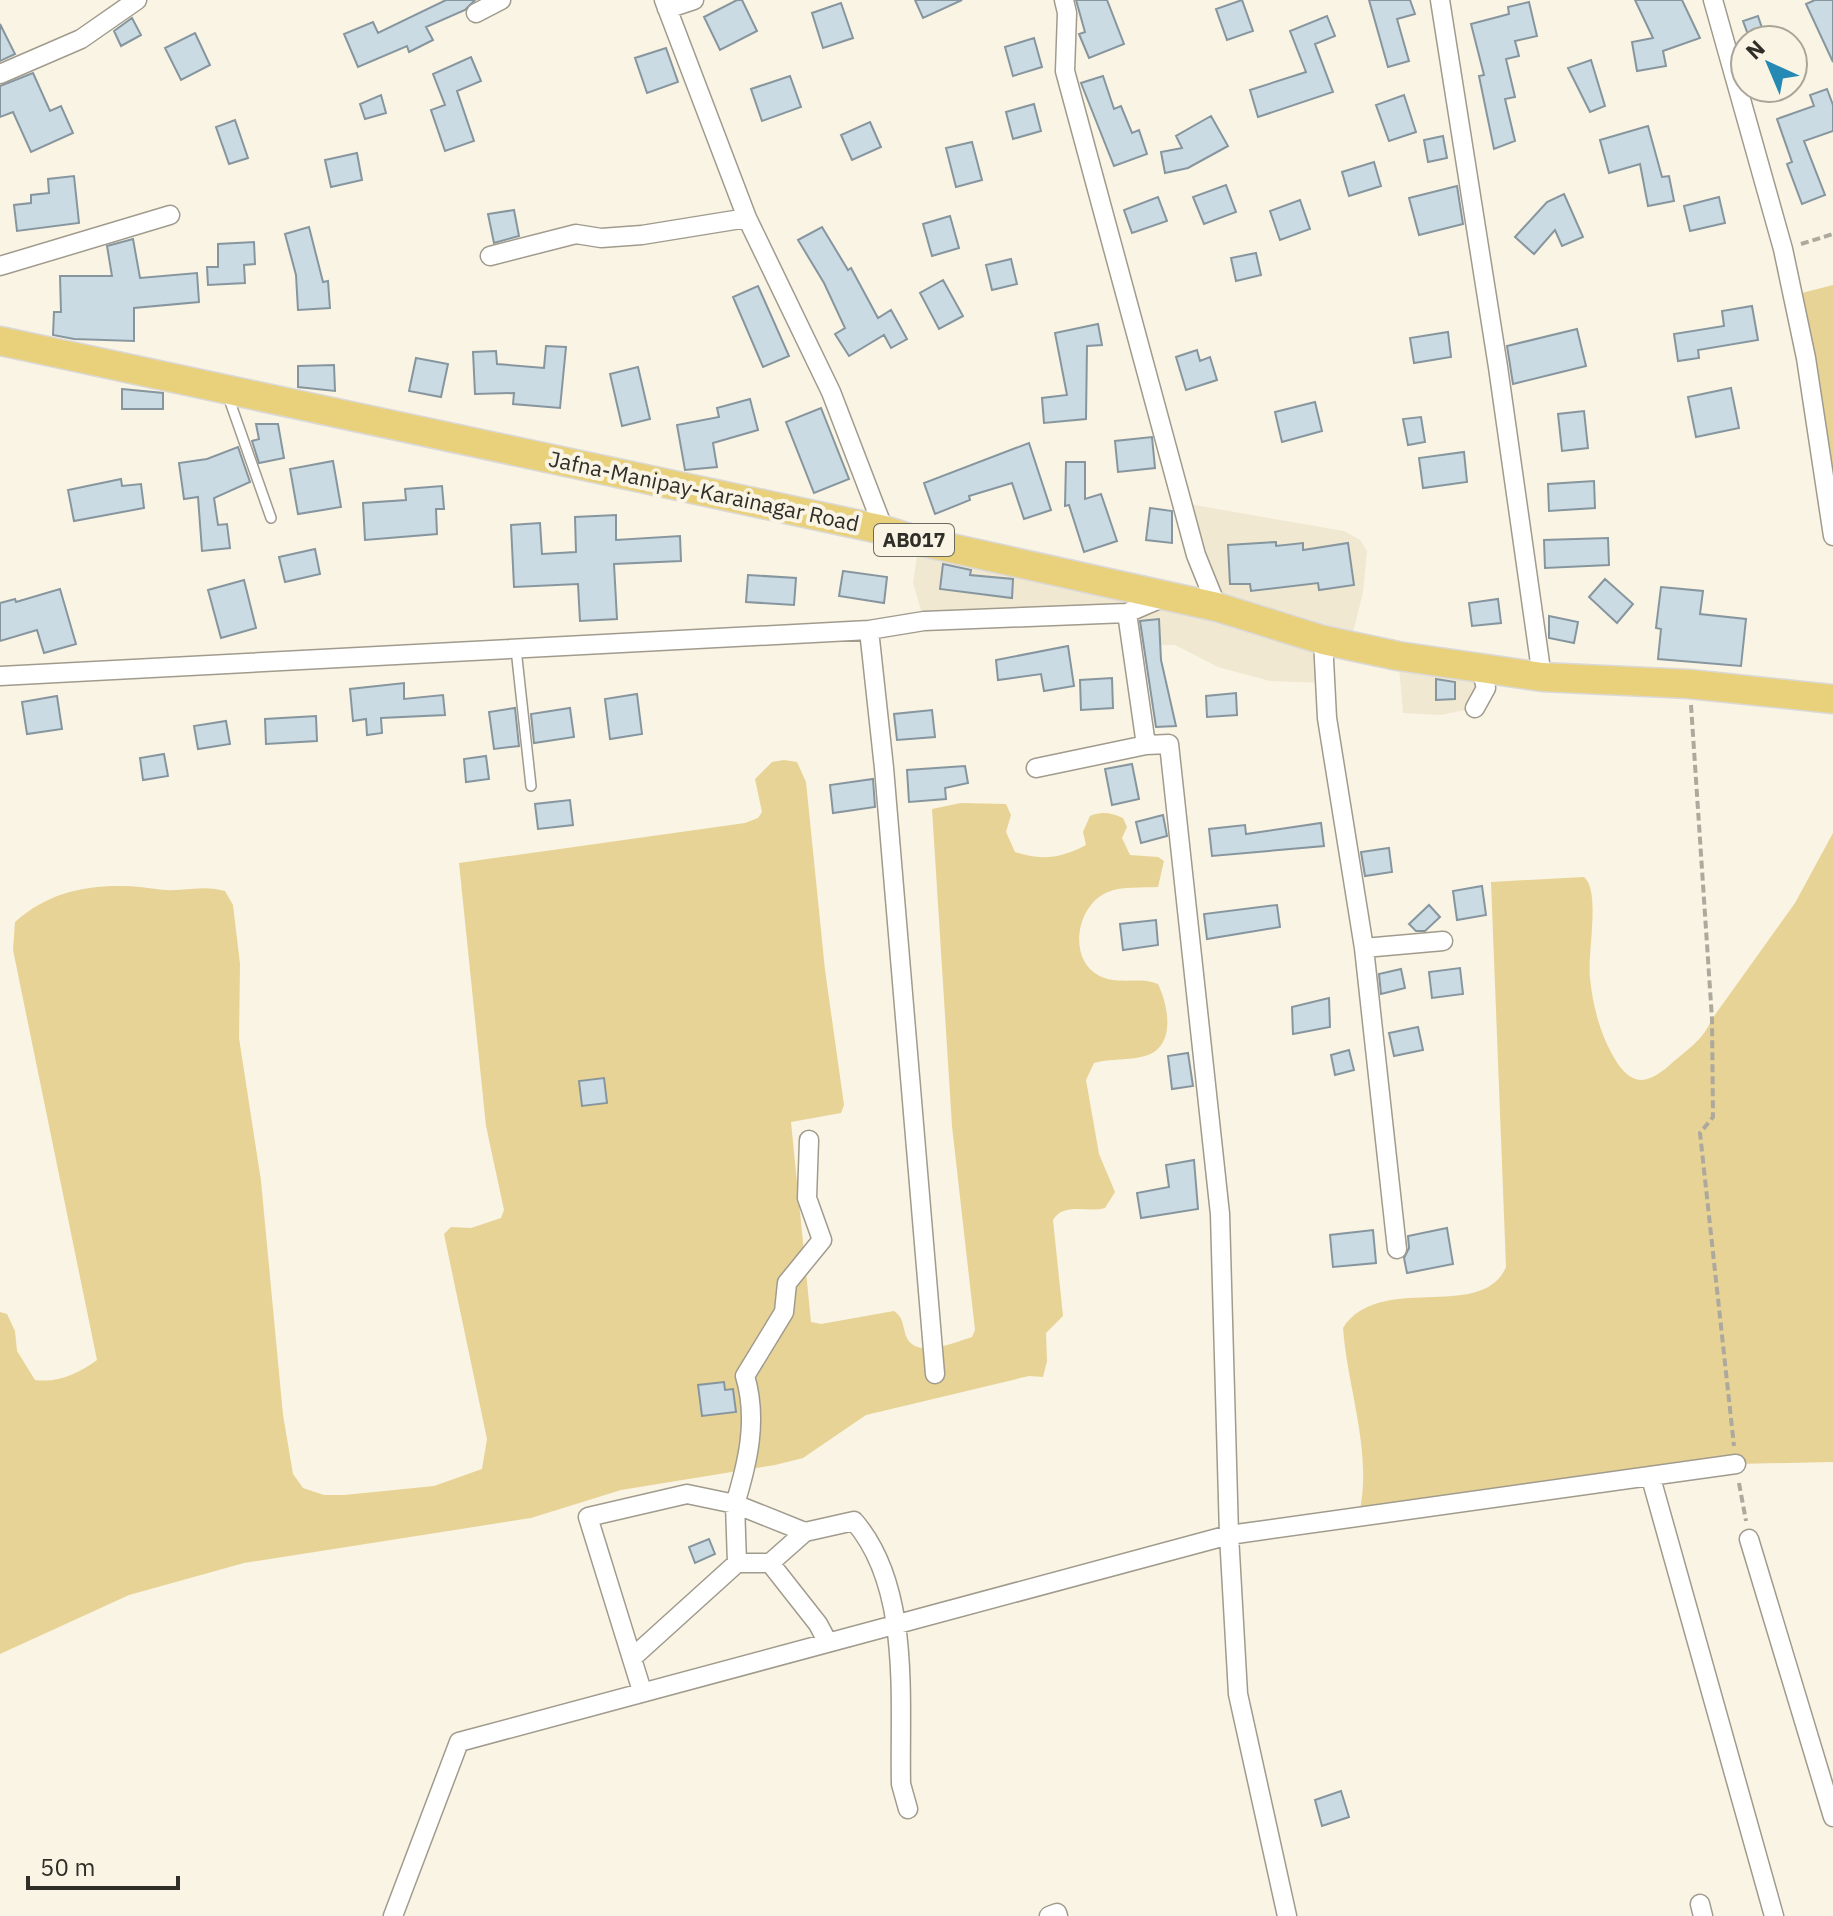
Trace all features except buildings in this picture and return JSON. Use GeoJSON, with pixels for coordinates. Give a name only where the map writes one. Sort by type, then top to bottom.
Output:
{"type":"FeatureCollection","features":[{"type":"Feature","properties":{"kind":"main road","name":"Jafna-Manipay-Karainagar Road"},"geometry":{"type":"LineString","coordinates":[[0,341],[884,530],[919,541],[1217,607],[1323,640],[1398,656],[1480,665],[1542,677],[1689,684],[1833,699]]}},
{"type":"Feature","properties":{"kind":"street"},"geometry":{"type":"LineString","coordinates":[[0,74],[81,39],[137,0]]}},
{"type":"Feature","properties":{"kind":"street"},"geometry":{"type":"LineString","coordinates":[[476,13],[501,0]]}},
{"type":"Feature","properties":{"kind":"street"},"geometry":{"type":"LineString","coordinates":[[694,0],[665,4],[747,218],[831,392],[884,530]]}},
{"type":"Feature","properties":{"kind":"street"},"geometry":{"type":"LineString","coordinates":[[1064,0],[1067,13],[1065,71],[1196,555],[1217,607]]}},
{"type":"Feature","properties":{"kind":"street"},"geometry":{"type":"LineString","coordinates":[[1440,0],[1500,378],[1542,677]]}},
{"type":"Feature","properties":{"kind":"street"},"geometry":{"type":"LineString","coordinates":[[1713,0],[1783,249],[1806,358],[1833,536]]}},
{"type":"Feature","properties":{"kind":"street"},"geometry":{"type":"LineString","coordinates":[[0,266],[170,215]]}},
{"type":"Feature","properties":{"kind":"street"},"geometry":{"type":"LineString","coordinates":[[490,256],[576,234],[601,238],[642,235],[747,218]]}},
{"type":"Feature","properties":{"kind":"street"},"geometry":{"type":"LineString","coordinates":[[0,676],[347,655],[869,630],[924,621],[1127,613],[1164,597]]}},
{"type":"Feature","properties":{"kind":"street"},"geometry":{"type":"LineString","coordinates":[[1127,613],[1146,745]]}},
{"type":"Feature","properties":{"kind":"street"},"geometry":{"type":"LineString","coordinates":[[869,630],[935,1374]]}},
{"type":"Feature","properties":{"kind":"street"},"geometry":{"type":"LineString","coordinates":[[1323,640],[1327,718],[1364,948],[1397,1249]]}},
{"type":"Feature","properties":{"kind":"street"},"geometry":{"type":"LineString","coordinates":[[1475,708],[1486,688],[1480,665]]}},
{"type":"Feature","properties":{"kind":"street"},"geometry":{"type":"LineString","coordinates":[[1036,768],[1146,745],[1169,744],[1220,1214],[1229,1535],[1238,1694],[1287,1916]]}},
{"type":"Feature","properties":{"kind":"street"},"geometry":{"type":"LineString","coordinates":[[1364,948],[1443,941]]}},
{"type":"Feature","properties":{"kind":"street"},"geometry":{"type":"LineString","coordinates":[[737,1563],[735,1504],[750,1453],[751,1394],[745,1376],[784,1312],[787,1283],[822,1240],[807,1198],[809,1140]]}},
{"type":"Feature","properties":{"kind":"street"},"geometry":{"type":"LineString","coordinates":[[393,1916],[459,1742],[1229,1535],[1736,1464]]}},
{"type":"Feature","properties":{"kind":"street"},"geometry":{"type":"LineString","coordinates":[[1651,1478],[1774,1916]]}},
{"type":"Feature","properties":{"kind":"street"},"geometry":{"type":"LineString","coordinates":[[642,1691],[588,1517],[687,1494],[735,1504],[805,1532]]}},
{"type":"Feature","properties":{"kind":"street"},"geometry":{"type":"LineString","coordinates":[[632,1658],[737,1563],[770,1563],[805,1532],[854,1521],[872,1542],[897,1622],[901,1784],[908,1809]]}},
{"type":"Feature","properties":{"kind":"street"},"geometry":{"type":"LineString","coordinates":[[1749,1539],[1833,1817]]}},
{"type":"Feature","properties":{"kind":"street"},"geometry":{"type":"LineString","coordinates":[[770,1563],[818,1624],[827,1641]]}},
{"type":"Feature","properties":{"kind":"street"},"geometry":{"type":"LineString","coordinates":[[1049,1916],[1057,1913],[1058,1916]]}},
{"type":"Feature","properties":{"kind":"lane"},"geometry":{"type":"LineString","coordinates":[[225,389],[271,518]]}},
{"type":"Feature","properties":{"kind":"lane"},"geometry":{"type":"LineString","coordinates":[[516,649],[531,786]]}},
{"type":"Feature","properties":{"kind":"path"},"geometry":{"type":"LineString","coordinates":[[1783,249],[1833,234]]}},
{"type":"Feature","properties":{"kind":"path"},"geometry":{"type":"LineString","coordinates":[[1689,684],[1712,1019],[1713,1117],[1700,1133],[1736,1464],[1749,1539]]}},
{"type":"Feature","properties":{"kind":"shaded area"},"geometry":{"type":"Polygon","coordinates":[[[1833,285],[1833,536],[1790,296],[1833,285]]]}},
{"type":"Feature","properties":{"kind":"shaded area"},"geometry":{"type":"Polygon","coordinates":[[[1183,503],[1344,531],[1360,540],[1367,551],[1363,592],[1350,645],[1323,640],[1324,683],[1270,681],[1218,667],[1175,645],[1134,645],[1127,613],[924,621],[913,583],[919,541],[1216,607],[1183,503]]]}},
{"type":"Feature","properties":{"kind":"shaded area"},"geometry":{"type":"Polygon","coordinates":[[[1398,656],[1480,665],[1475,708],[1441,715],[1403,713],[1398,656]]]}},
{"type":"Feature","properties":{"kind":"shaded area"},"geometry":{"type":"Polygon","coordinates":[[[772,762],[797,762],[806,782],[825,970],[844,1105],[841,1113],[791,1122],[811,1322],[821,1324],[894,1311],[912,1344],[928,1348],[972,1337],[975,1330],[952,1126],[932,809],[961,803],[1006,804],[1011,815],[1006,832],[1015,852],[1042,857],[1069,853],[1086,845],[1083,832],[1090,816],[1110,814],[1123,818],[1127,827],[1122,838],[1130,855],[1158,857],[1164,861],[1158,887],[1108,892],[1097,898],[1083,919],[1079,944],[1088,967],[1098,975],[1113,980],[1158,984],[1165,1004],[1167,1025],[1162,1044],[1155,1051],[1139,1058],[1094,1063],[1086,1080],[1099,1154],[1115,1192],[1105,1208],[1063,1211],[1053,1220],[1063,1316],[1046,1333],[1047,1361],[1043,1377],[1029,1376],[866,1415],[803,1458],[775,1465],[621,1490],[531,1518],[244,1563],[129,1595],[0,1654],[0,1312],[7,1314],[15,1331],[17,1351],[35,1380],[68,1376],[97,1360],[13,950],[15,922],[52,898],[94,887],[206,888],[225,891],[233,905],[240,964],[239,1038],[261,1181],[283,1415],[293,1474],[303,1488],[324,1495],[434,1486],[482,1469],[487,1439],[444,1234],[451,1227],[471,1228],[501,1218],[504,1210],[486,1126],[459,863],[745,823],[758,818],[762,812],[755,779],[772,762]]]}},
{"type":"Feature","properties":{"kind":"shaded area"},"geometry":{"type":"Polygon","coordinates":[[[1833,833],[1833,1462],[1736,1464],[1359,1515],[1363,1468],[1343,1328],[1360,1311],[1381,1302],[1476,1292],[1494,1283],[1506,1267],[1491,882],[1584,877],[1592,895],[1590,978],[1599,1022],[1618,1064],[1631,1077],[1645,1080],[1665,1069],[1704,1033],[1795,903],[1833,833]]]}}]}
